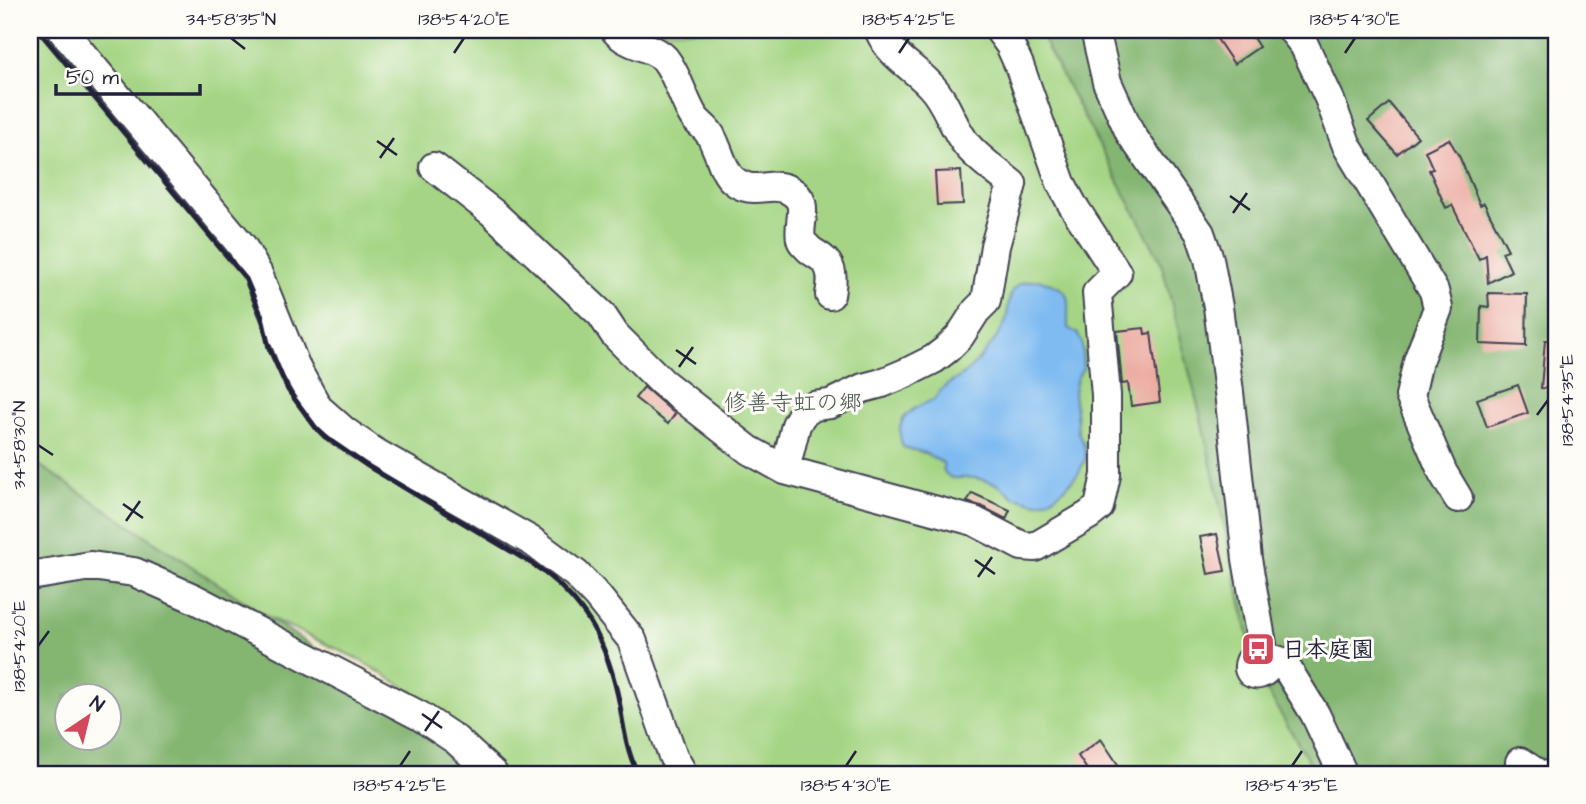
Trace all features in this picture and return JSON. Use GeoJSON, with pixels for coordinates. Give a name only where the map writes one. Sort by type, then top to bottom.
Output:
{"type":"FeatureCollection","features":[{"type":"Feature","properties":{"kind":"street"},"geometry":{"type":"LineString","coordinates":[[62,30],[242,246],[258,274],[297,370],[318,408],[374,452],[533,542],[576,574],[597,596],[632,640],[673,756],[683,774]]}},
{"type":"Feature","properties":{"kind":"street"},"geometry":{"type":"LineString","coordinates":[[615,30],[624,40],[655,52],[665,59],[694,117],[709,133],[732,179],[746,188],[776,186],[791,191],[800,200],[803,215],[801,241],[811,253],[824,259],[831,270],[830,295]]}},
{"type":"Feature","properties":{"kind":"street"},"geometry":{"type":"LineString","coordinates":[[785,470],[796,425],[802,414],[814,406],[830,404],[863,388],[917,368],[934,359],[960,336],[986,300],[995,246],[1012,184],[967,146],[931,86],[893,54],[879,30]]}},
{"type":"Feature","properties":{"kind":"street"},"geometry":{"type":"LineString","coordinates":[[434,167],[493,213],[601,314],[615,335],[662,382],[749,450],[785,470],[974,521],[1021,546],[1035,547],[1099,507],[1107,475],[1106,396],[1097,293],[1117,273],[1061,183],[1019,65],[1010,45],[999,30]]}},
{"type":"Feature","properties":{"kind":"street"},"geometry":{"type":"LineString","coordinates":[[1095,30],[1107,82],[1130,133],[1200,233],[1209,260],[1218,307],[1247,559],[1265,654],[1283,662],[1315,713],[1343,774]]}},
{"type":"Feature","properties":{"kind":"street"},"geometry":{"type":"LineString","coordinates":[[1293,30],[1304,45],[1329,98],[1347,146],[1434,291],[1438,307],[1418,361],[1410,396],[1443,473],[1458,498]]}},
{"type":"Feature","properties":{"kind":"street"},"geometry":{"type":"LineString","coordinates":[[30,576],[91,566],[134,572],[194,598],[420,716],[456,740],[493,774]]}},
{"type":"Feature","properties":{"kind":"green space","name":"修善寺虹の郷"},"geometry":{"type":"Polygon","coordinates":[[[30,30],[1359,30],[1393,774],[480,774],[414,693],[356,658],[131,553],[30,548],[30,30]]]}},
{"type":"Feature","properties":{"kind":"green space"},"geometry":{"type":"Polygon","coordinates":[[[1038,30],[1556,30],[1556,774],[1316,774],[1256,672],[1200,414],[1161,262],[1038,30]]]}},
{"type":"Feature","properties":{"kind":"green space"},"geometry":{"type":"Polygon","coordinates":[[[30,459],[504,774],[30,774],[30,459]]]}},
{"type":"Feature","properties":{"kind":"water"},"geometry":{"type":"Polygon","coordinates":[[[1039,280],[1064,291],[1068,301],[1068,328],[1077,333],[1082,342],[1083,368],[1077,378],[1074,392],[1078,432],[1086,458],[1078,474],[1065,488],[1052,498],[1037,503],[1014,497],[997,484],[976,478],[951,478],[944,472],[943,463],[924,453],[903,447],[900,426],[905,416],[933,400],[943,388],[970,369],[990,346],[1006,320],[1010,296],[1016,286],[1039,280]]]}},
{"type":"Feature","properties":{"kind":"building"},"geometry":{"type":"Polygon","coordinates":[[[1211,30],[1248,30],[1259,47],[1234,64],[1211,30]]]}},
{"type":"Feature","properties":{"kind":"building"},"geometry":{"type":"Polygon","coordinates":[[[1389,103],[1418,137],[1397,154],[1368,121],[1389,103]]]}},
{"type":"Feature","properties":{"kind":"building"},"geometry":{"type":"Polygon","coordinates":[[[1449,139],[1480,205],[1484,203],[1508,250],[1502,252],[1511,271],[1488,283],[1486,255],[1479,259],[1452,205],[1446,208],[1429,170],[1433,169],[1425,151],[1449,139]]]}},
{"type":"Feature","properties":{"kind":"building"},"geometry":{"type":"Polygon","coordinates":[[[961,171],[963,204],[937,205],[935,172],[961,171]]]}},
{"type":"Feature","properties":{"kind":"building"},"geometry":{"type":"Polygon","coordinates":[[[1488,293],[1527,294],[1526,346],[1480,344],[1481,306],[1489,307],[1488,293]]]}},
{"type":"Feature","properties":{"kind":"building"},"geometry":{"type":"Polygon","coordinates":[[[1144,328],[1145,334],[1151,333],[1160,402],[1131,406],[1128,383],[1122,384],[1117,331],[1144,328]]]}},
{"type":"Feature","properties":{"kind":"building"},"geometry":{"type":"Polygon","coordinates":[[[1545,340],[1556,340],[1556,389],[1541,388],[1545,340]]]}},
{"type":"Feature","properties":{"kind":"building"},"geometry":{"type":"Polygon","coordinates":[[[1518,385],[1528,413],[1487,427],[1477,399],[1518,385]]]}},
{"type":"Feature","properties":{"kind":"building"},"geometry":{"type":"Polygon","coordinates":[[[644,387],[675,414],[668,424],[635,398],[644,387]]]}},
{"type":"Feature","properties":{"kind":"building"},"geometry":{"type":"Polygon","coordinates":[[[972,493],[1010,510],[1006,519],[967,502],[972,493]]]}},
{"type":"Feature","properties":{"kind":"building"},"geometry":{"type":"Polygon","coordinates":[[[1217,534],[1225,571],[1208,574],[1200,537],[1217,534]]]}},
{"type":"Feature","properties":{"kind":"building"},"geometry":{"type":"Polygon","coordinates":[[[1101,739],[1125,774],[1090,774],[1078,756],[1101,739]]]}},
{"type":"Feature","properties":{"kind":"railway"},"geometry":{"type":"LineString","coordinates":[[38,30],[246,279],[262,317],[269,348],[288,390],[316,428],[366,465],[531,563],[550,577],[580,607],[609,662],[629,749],[638,774]]}},
{"type":"Feature","properties":{"kind":"place","name":"日本庭園"},"geometry":{"type":"Point","coordinates":[1258,649]}}]}
